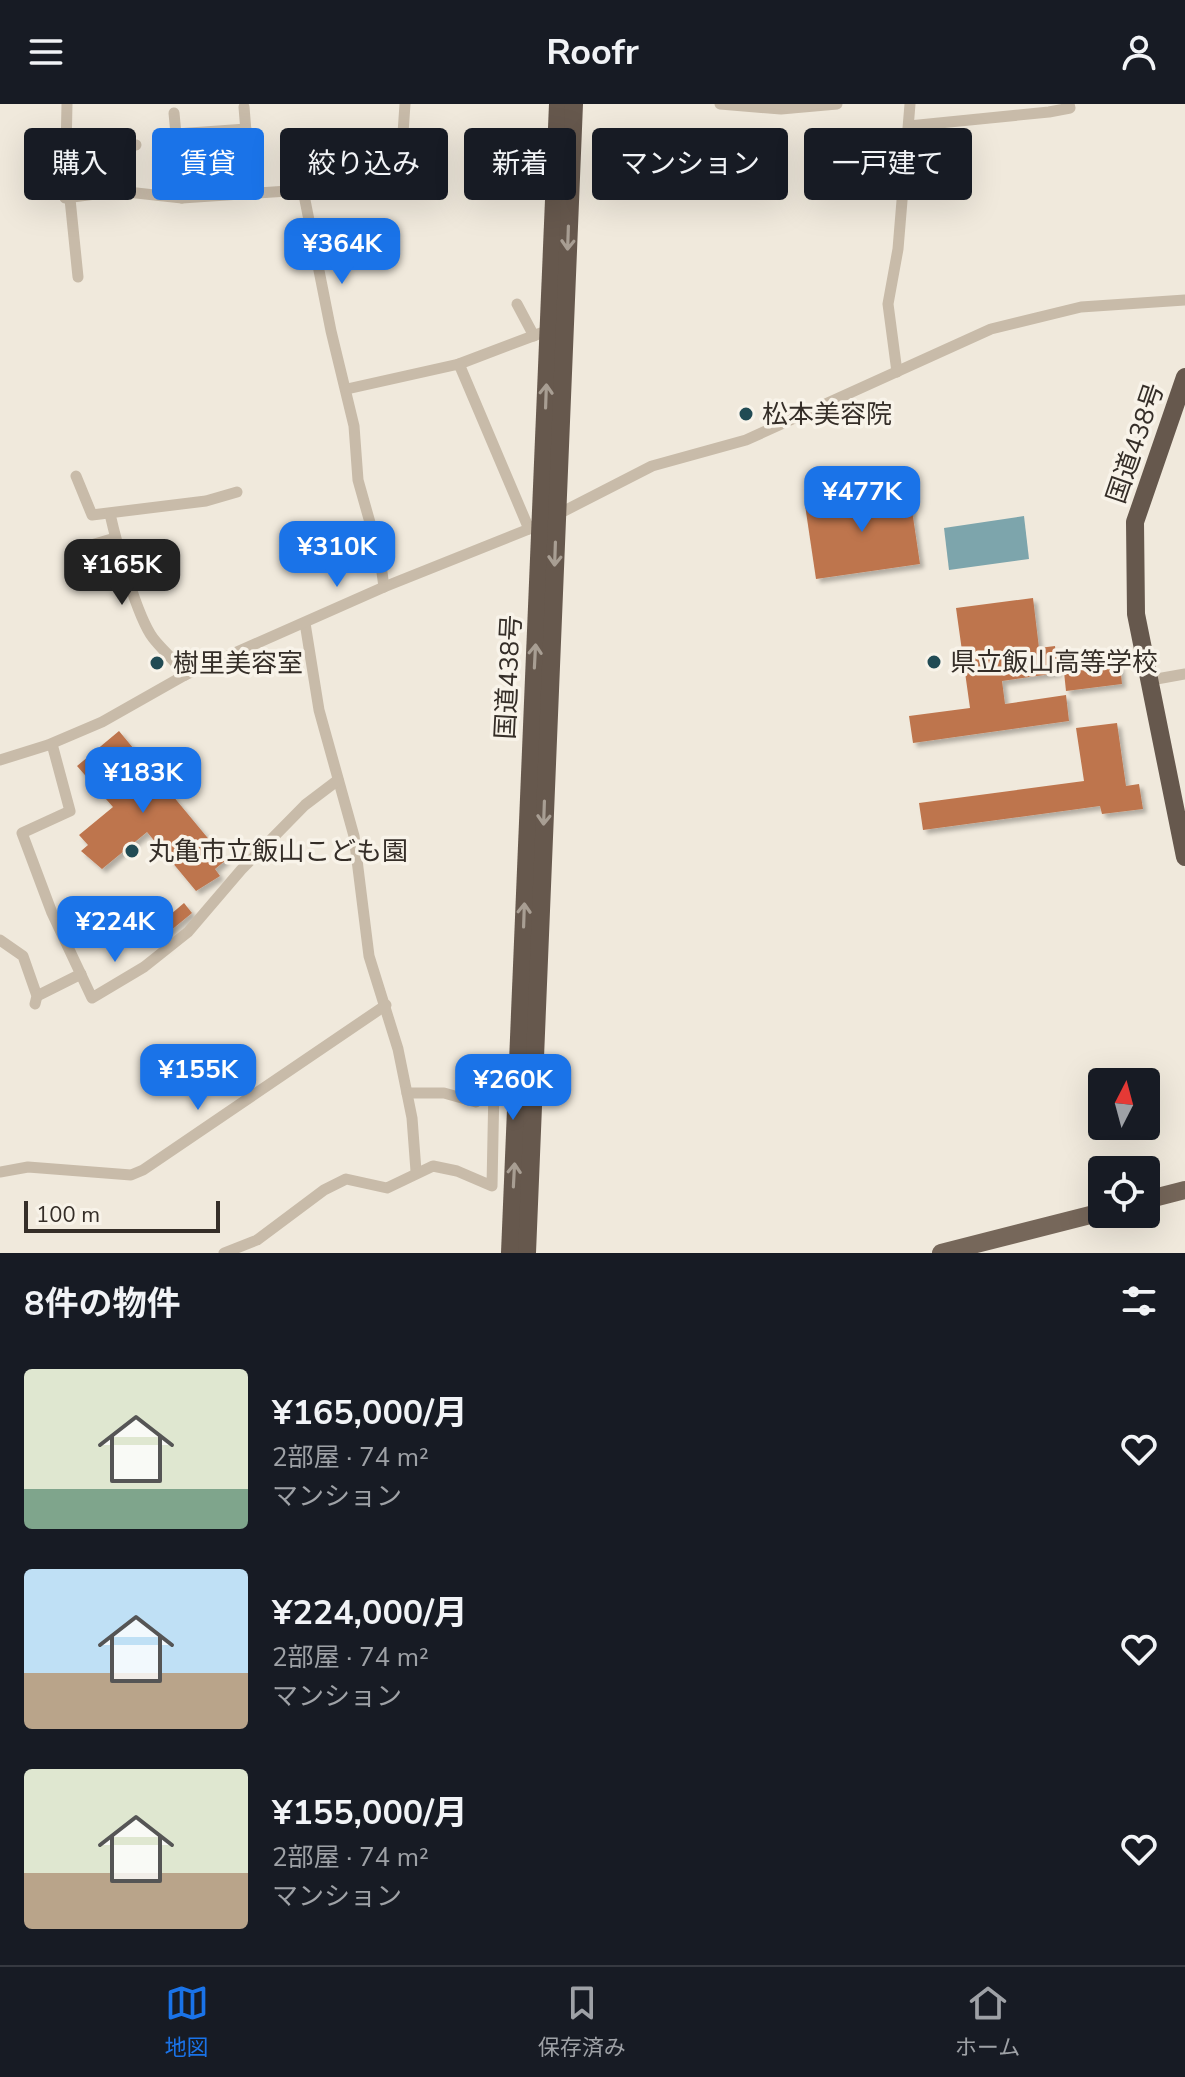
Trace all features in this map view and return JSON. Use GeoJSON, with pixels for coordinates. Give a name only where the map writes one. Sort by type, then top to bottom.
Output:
{"type":"FeatureCollection","features":[{"type":"Feature","properties":{"kind":"highway","name":"国道438号"},"geometry":{"type":"LineString","coordinates":[[527,1253],[525,1087],[542,522],[542,333],[558,104]]}},
{"type":"Feature","properties":{"kind":"highway","name":"国道438号"},"geometry":{"type":"LineString","coordinates":[[542,522],[574,104]]}},
{"type":"Feature","properties":{"kind":"highway","name":"国道438号"},"geometry":{"type":"LineString","coordinates":[[1185,377],[1135,522],[1136,614],[1185,857]]}},
{"type":"Feature","properties":{"kind":"highway","name":"国道438号"},"geometry":{"type":"LineString","coordinates":[[510,1253],[525,1087]]}},
{"type":"Feature","properties":{"kind":"main road"},"geometry":{"type":"LineString","coordinates":[[1160,1196],[1185,1190]]}},
{"type":"Feature","properties":{"kind":"main road"},"geometry":{"type":"LineString","coordinates":[[941,1253],[1088,1216]]}},
{"type":"Feature","properties":{"kind":"street"},"geometry":{"type":"LineString","coordinates":[[66,128],[67,104]]}},
{"type":"Feature","properties":{"kind":"street"},"geometry":{"type":"LineString","coordinates":[[403,128],[405,104]]}},
{"type":"Feature","properties":{"kind":"street"},"geometry":{"type":"LineString","coordinates":[[720,104],[781,109],[837,104]]}},
{"type":"Feature","properties":{"kind":"street"},"geometry":{"type":"LineString","coordinates":[[897,372],[888,304],[898,249],[910,104]]}},
{"type":"Feature","properties":{"kind":"street"},"geometry":{"type":"LineString","coordinates":[[909,126],[1049,112],[1070,108],[1069,104]]}},
{"type":"Feature","properties":{"kind":"street"},"geometry":{"type":"LineString","coordinates":[[244,107],[246,128]]}},
{"type":"Feature","properties":{"kind":"street"},"geometry":{"type":"LineString","coordinates":[[174,113],[175,128]]}},
{"type":"Feature","properties":{"kind":"street"},"geometry":{"type":"LineString","coordinates":[[70,200],[78,277]]}},
{"type":"Feature","properties":{"kind":"street"},"geometry":{"type":"LineString","coordinates":[[305,200],[331,331],[347,389],[358,480],[380,558],[384,587]]}},
{"type":"Feature","properties":{"kind":"street"},"geometry":{"type":"LineString","coordinates":[[0,760],[52,744],[102,722],[185,675],[384,587],[542,522],[652,466],[746,440],[991,329],[1032,316],[1110,303],[1185,300]]}},
{"type":"Feature","properties":{"kind":"street"},"geometry":{"type":"LineString","coordinates":[[347,389],[459,364],[542,333],[517,304]]}},
{"type":"Feature","properties":{"kind":"street"},"geometry":{"type":"LineString","coordinates":[[459,364],[542,522]]}},
{"type":"Feature","properties":{"kind":"street"},"geometry":{"type":"LineString","coordinates":[[76,476],[92,515],[206,501],[237,492]]}},
{"type":"Feature","properties":{"kind":"street"},"geometry":{"type":"LineString","coordinates":[[110,514],[115,538],[152,637],[172,655],[185,675]]}},
{"type":"Feature","properties":{"kind":"street"},"geometry":{"type":"LineString","coordinates":[[71,551],[115,538]]}},
{"type":"Feature","properties":{"kind":"street"},"geometry":{"type":"LineString","coordinates":[[305,623],[319,710],[354,836],[369,956],[386,1005],[407,1093],[416,1171]]}},
{"type":"Feature","properties":{"kind":"street"},"geometry":{"type":"LineString","coordinates":[[1151,680],[1185,674]]}},
{"type":"Feature","properties":{"kind":"street"},"geometry":{"type":"LineString","coordinates":[[52,744],[70,811],[22,833],[52,913],[92,998],[144,967],[188,932],[241,870],[305,805],[338,780]]}},
{"type":"Feature","properties":{"kind":"street"},"geometry":{"type":"LineString","coordinates":[[0,940],[23,956],[36,1000],[81,974]]}},
{"type":"Feature","properties":{"kind":"street"},"geometry":{"type":"LineString","coordinates":[[0,1172],[28,1167],[131,1175],[143,1170],[386,1005]]}},
{"type":"Feature","properties":{"kind":"street"},"geometry":{"type":"LineString","coordinates":[[224,1253],[257,1240],[324,1190],[346,1179],[387,1188],[401,1183],[416,1171],[433,1166],[457,1171],[492,1186],[496,1108],[494,1086],[561,1089]]}},
{"type":"Feature","properties":{"kind":"street"},"geometry":{"type":"LineString","coordinates":[[407,1093],[444,1093],[476,1102]]}},
{"type":"Feature","properties":{"kind":"water"},"geometry":{"type":"Polygon","coordinates":[[[1024,516],[1029,559],[949,570],[944,528],[1024,516]]]}},
{"type":"Feature","properties":{"kind":"building"},"geometry":{"type":"Polygon","coordinates":[[[909,490],[920,564],[816,579],[805,505],[909,490]]]}},
{"type":"Feature","properties":{"kind":"building"},"geometry":{"type":"Polygon","coordinates":[[[1033,598],[1039,648],[1055,646],[1058,673],[1002,681],[1005,704],[1066,695],[1069,721],[913,743],[909,716],[970,708],[956,608],[1033,598]]]}},
{"type":"Feature","properties":{"kind":"building"},"geometry":{"type":"Polygon","coordinates":[[[1120,665],[1122,684],[1066,691],[1064,672],[1120,665]]]}},
{"type":"Feature","properties":{"kind":"building"},"geometry":{"type":"Polygon","coordinates":[[[1117,723],[1126,786],[1139,784],[1143,809],[1102,814],[1100,806],[923,830],[919,803],[1084,781],[1076,728],[1117,723]]]}},
{"type":"Feature","properties":{"kind":"building"},"geometry":{"type":"Polygon","coordinates":[[[119,731],[226,860],[215,869],[220,876],[196,891],[147,832],[102,869],[81,851],[88,845],[79,835],[113,807],[77,766],[119,731]]]}},
{"type":"Feature","properties":{"kind":"building"},"geometry":{"type":"Polygon","coordinates":[[[184,903],[192,913],[158,941],[151,931],[184,903]]]}},
{"type":"Feature","properties":{"kind":"place","name":"松本美容院"},"geometry":{"type":"Point","coordinates":[746,414]}},
{"type":"Feature","properties":{"kind":"place","name":"県立飯山高等学校"},"geometry":{"type":"Point","coordinates":[934,662]}},
{"type":"Feature","properties":{"kind":"place","name":"樹里美容室"},"geometry":{"type":"Point","coordinates":[157,663]}},
{"type":"Feature","properties":{"kind":"place","name":"丸亀市立飯山こども園"},"geometry":{"type":"Point","coordinates":[132,851]}}]}
